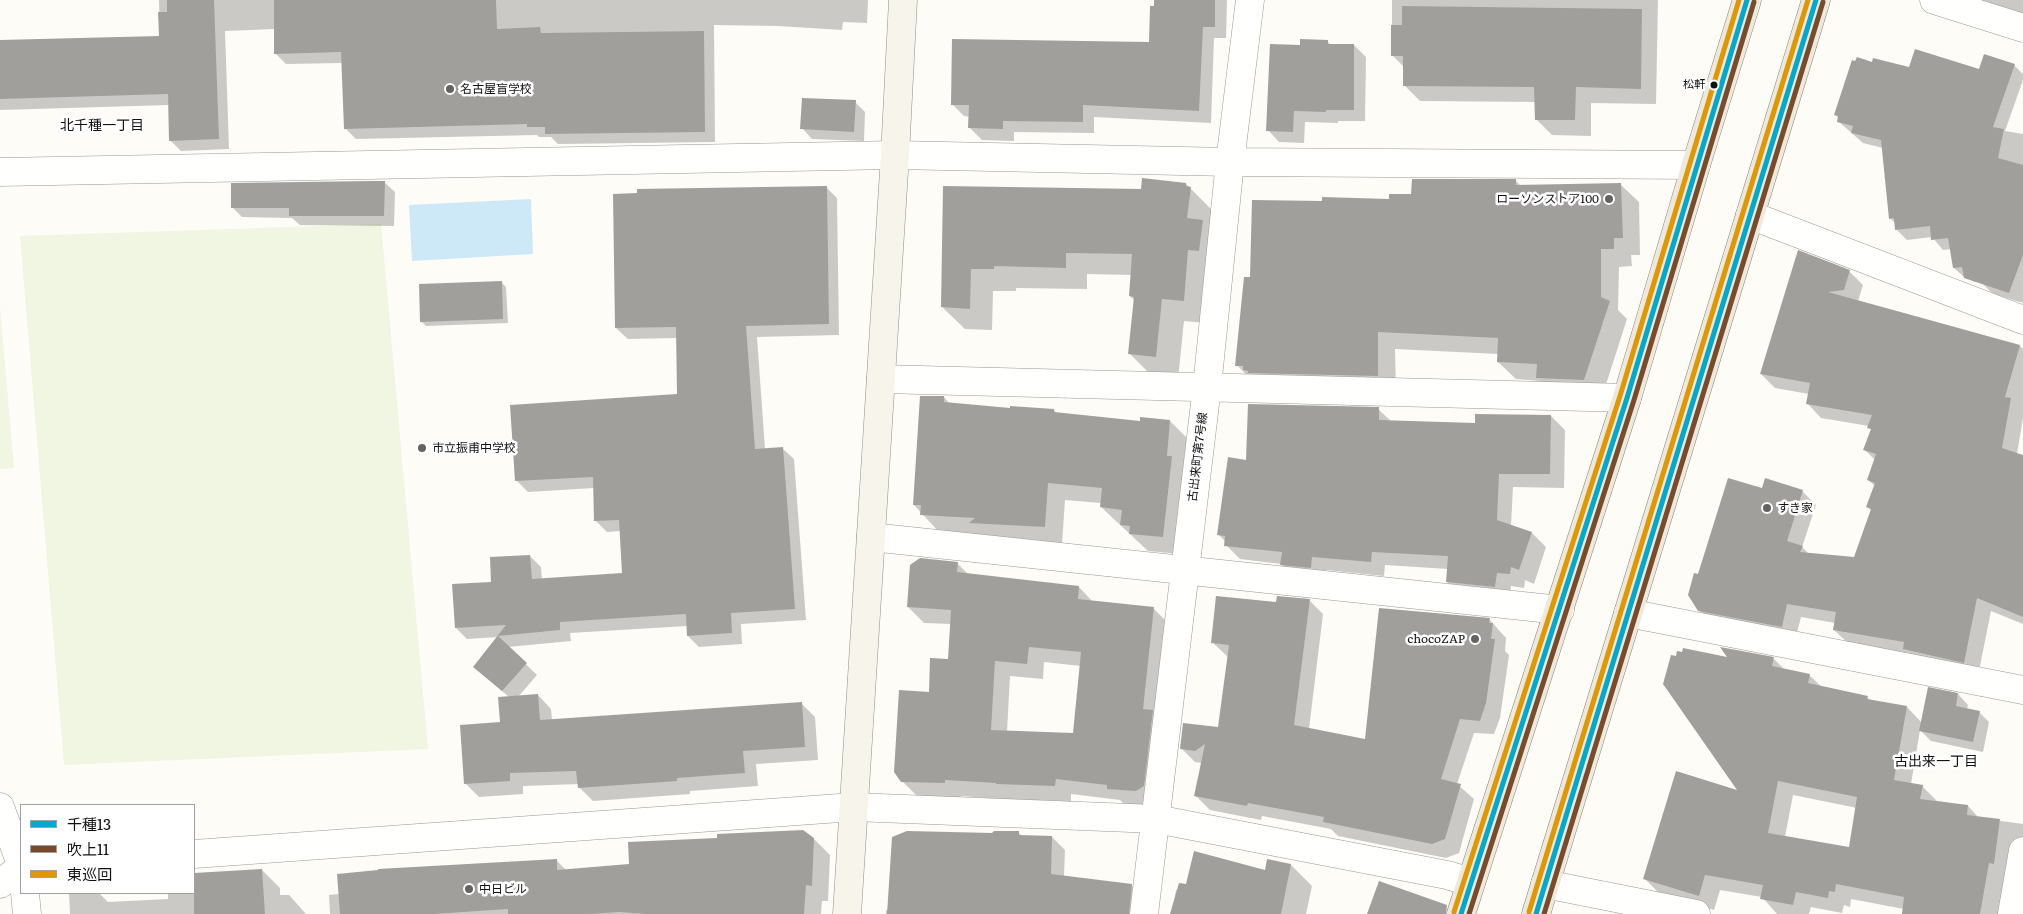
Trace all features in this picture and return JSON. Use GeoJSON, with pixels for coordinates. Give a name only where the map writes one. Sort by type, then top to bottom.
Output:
{"type":"FeatureCollection","features":[{"type":"Feature","properties":{"kind":"main road"},"geometry":{"type":"LineString","coordinates":[[1461,914],[1627,398],[1747,0]]}},
{"type":"Feature","properties":{"kind":"main road"},"geometry":{"type":"LineString","coordinates":[[1536,914],[1816,0]]}},
{"type":"Feature","properties":{"kind":"street"},"geometry":{"type":"LineString","coordinates":[[847,914],[895,156],[903,0]]}},
{"type":"Feature","properties":{"kind":"street","name":"古出来町第7号線"},"geometry":{"type":"LineString","coordinates":[[1144,914],[1207,387],[1230,162],[1250,0]]}},
{"type":"Feature","properties":{"kind":"street"},"geometry":{"type":"LineString","coordinates":[[1934,0],[2023,28]]}},
{"type":"Feature","properties":{"kind":"street"},"geometry":{"type":"LineString","coordinates":[[0,172],[895,156],[1230,162],[1696,165]]}},
{"type":"Feature","properties":{"kind":"street"},"geometry":{"type":"LineString","coordinates":[[1750,215],[2023,320]]}},
{"type":"Feature","properties":{"kind":"street"},"geometry":{"type":"LineString","coordinates":[[881,379],[1627,398]]}},
{"type":"Feature","properties":{"kind":"street"},"geometry":{"type":"LineString","coordinates":[[871,538],[1560,610]]}},
{"type":"Feature","properties":{"kind":"street"},"geometry":{"type":"LineString","coordinates":[[1628,613],[2023,690]]}},
{"type":"Feature","properties":{"kind":"street"},"geometry":{"type":"LineString","coordinates":[[0,807],[20,862]]}},
{"type":"Feature","properties":{"kind":"street"},"geometry":{"type":"LineString","coordinates":[[195,854],[854,807],[1156,820],[1447,875],[1471,882]]}},
{"type":"Feature","properties":{"kind":"street"},"geometry":{"type":"LineString","coordinates":[[2012,914],[2023,851]]}},
{"type":"Feature","properties":{"kind":"street"},"geometry":{"type":"LineString","coordinates":[[0,884],[20,866]]}},
{"type":"Feature","properties":{"kind":"street"},"geometry":{"type":"LineString","coordinates":[[1545,884],[1696,914]]}},
{"type":"Feature","properties":{"kind":"street"},"geometry":{"type":"LineString","coordinates":[[25,894],[27,914]]}},
{"type":"Feature","properties":{"kind":"green space"},"geometry":{"type":"Polygon","coordinates":[[[381,224],[428,749],[64,765],[20,236],[381,224]]]}},
{"type":"Feature","properties":{"kind":"green space"},"geometry":{"type":"Polygon","coordinates":[[[0,307],[14,468],[0,469],[0,307]]]}},
{"type":"Feature","properties":{"kind":"water"},"geometry":{"type":"Polygon","coordinates":[[[531,199],[533,254],[412,261],[409,205],[531,199]]]}},
{"type":"Feature","properties":{"kind":"building"},"geometry":{"type":"Polygon","coordinates":[[[167,0],[214,0],[219,139],[169,141],[168,94],[0,99],[0,40],[159,36],[158,12],[167,12],[167,0]]]}},
{"type":"Feature","properties":{"kind":"building"},"geometry":{"type":"Polygon","coordinates":[[[274,0],[496,0],[497,29],[540,27],[541,33],[704,31],[705,132],[545,134],[545,127],[527,127],[527,124],[344,129],[341,52],[274,54],[274,0]]]}},
{"type":"Feature","properties":{"kind":"building"},"geometry":{"type":"Polygon","coordinates":[[[1154,0],[1215,0],[1215,27],[1203,27],[1199,111],[1083,105],[1083,122],[1003,121],[1003,129],[968,128],[969,105],[951,105],[952,39],[1149,42],[1150,6],[1154,6],[1154,0]]]}},
{"type":"Feature","properties":{"kind":"building"},"geometry":{"type":"Polygon","coordinates":[[[1402,6],[1642,9],[1641,89],[1576,87],[1575,120],[1535,120],[1534,87],[1403,86],[1403,56],[1391,56],[1391,25],[1402,25],[1402,6]]]}},
{"type":"Feature","properties":{"kind":"building"},"geometry":{"type":"Polygon","coordinates":[[[1300,39],[1328,40],[1328,44],[1354,44],[1354,110],[1326,110],[1326,112],[1294,111],[1293,132],[1266,131],[1270,44],[1300,45],[1300,39]]]}},
{"type":"Feature","properties":{"kind":"building"},"geometry":{"type":"Polygon","coordinates":[[[1915,49],[1979,69],[1984,54],[2015,64],[1993,127],[2004,129],[1998,158],[2023,165],[2023,255],[2009,293],[1964,278],[1962,267],[1953,268],[1948,238],[1931,240],[1930,226],[1895,230],[1894,218],[1889,219],[1881,140],[1851,133],[1853,126],[1837,122],[1838,116],[1834,115],[1852,60],[1855,61],[1857,57],[1872,62],[1873,58],[1909,67],[1915,49]]]}},
{"type":"Feature","properties":{"kind":"building"},"geometry":{"type":"Polygon","coordinates":[[[802,98],[856,100],[854,132],[800,129],[802,98]]]}},
{"type":"Feature","properties":{"kind":"building"},"geometry":{"type":"Polygon","coordinates":[[[1142,178],[1186,183],[1186,186],[1191,187],[1187,218],[1203,220],[1199,251],[1188,250],[1184,301],[1162,299],[1156,357],[1128,354],[1134,297],[1129,296],[1132,254],[1066,253],[1066,268],[994,266],[994,269],[971,269],[970,309],[941,307],[943,186],[1141,189],[1142,178]]]}},
{"type":"Feature","properties":{"kind":"building"},"geometry":{"type":"Polygon","coordinates":[[[1412,179],[1516,179],[1516,185],[1621,183],[1623,238],[1614,238],[1614,249],[1601,249],[1601,297],[1610,301],[1584,380],[1536,378],[1537,364],[1497,362],[1498,338],[1378,332],[1378,376],[1248,373],[1248,371],[1243,370],[1243,366],[1235,366],[1244,277],[1250,277],[1252,200],[1322,201],[1322,197],[1389,199],[1389,194],[1411,194],[1412,179]]]}},
{"type":"Feature","properties":{"kind":"building"},"geometry":{"type":"Polygon","coordinates":[[[385,181],[384,216],[289,216],[289,208],[231,208],[231,183],[385,181]]]}},
{"type":"Feature","properties":{"kind":"building"},"geometry":{"type":"Polygon","coordinates":[[[827,186],[829,324],[746,326],[755,449],[783,447],[795,609],[731,613],[732,633],[687,636],[686,614],[560,622],[560,630],[498,636],[527,663],[502,691],[473,667],[506,625],[455,628],[452,584],[491,582],[490,557],[530,555],[532,579],[622,573],[619,520],[594,521],[593,477],[515,481],[510,405],[677,394],[676,327],[615,328],[613,194],[637,193],[637,189],[827,186]]]}},
{"type":"Feature","properties":{"kind":"building"},"geometry":{"type":"Polygon","coordinates":[[[1798,250],[1850,270],[1844,290],[1828,292],[2020,345],[2005,397],[2011,398],[2002,448],[2023,455],[2023,617],[1977,598],[1964,663],[1903,649],[1904,642],[1833,630],[1836,612],[1787,604],[1782,627],[1698,611],[1688,595],[1694,573],[1698,574],[1728,478],[1762,488],[1765,478],[1803,490],[1787,541],[1803,546],[1800,552],[1854,557],[1871,509],[1866,507],[1875,483],[1867,480],[1876,454],[1863,450],[1871,429],[1867,428],[1872,415],[1806,404],[1810,383],[1760,374],[1798,250]]]}},
{"type":"Feature","properties":{"kind":"building"},"geometry":{"type":"Polygon","coordinates":[[[502,281],[503,319],[420,322],[419,284],[502,281]]]}},
{"type":"Feature","properties":{"kind":"building"},"geometry":{"type":"Polygon","coordinates":[[[920,396],[944,396],[944,402],[1010,408],[1010,406],[1054,409],[1054,412],[1140,421],[1140,417],[1170,420],[1167,456],[1172,456],[1163,537],[1129,534],[1130,526],[1120,525],[1122,510],[1100,507],[1102,488],[1048,483],[1045,527],[969,523],[975,518],[920,515],[921,505],[913,505],[920,396]]]}},
{"type":"Feature","properties":{"kind":"building"},"geometry":{"type":"Polygon","coordinates":[[[1248,404],[1379,407],[1379,420],[1475,423],[1475,414],[1551,415],[1550,474],[1499,474],[1497,520],[1532,532],[1519,570],[1511,567],[1510,574],[1497,573],[1495,587],[1446,582],[1448,556],[1372,552],[1371,562],[1312,557],[1311,568],[1280,565],[1282,552],[1224,546],[1225,536],[1217,535],[1228,457],[1246,460],[1248,404]]]}},
{"type":"Feature","properties":{"kind":"building"},"geometry":{"type":"Polygon","coordinates":[[[920,558],[958,562],[957,572],[1079,586],[1078,599],[1154,607],[1143,709],[1153,710],[1144,786],[1136,791],[1107,789],[1107,785],[1056,779],[1055,786],[945,780],[945,783],[901,782],[894,772],[899,690],[929,692],[930,658],[948,659],[951,610],[907,607],[910,565],[920,558]],[[1029,647],[1027,664],[995,661],[991,730],[1073,733],[1081,652],[1029,647]]]}},
{"type":"Feature","properties":{"kind":"building"},"geometry":{"type":"Polygon","coordinates":[[[1216,596],[1276,602],[1277,596],[1310,599],[1294,725],[1365,739],[1379,608],[1490,618],[1489,623],[1493,623],[1491,639],[1495,639],[1486,703],[1480,721],[1460,719],[1441,779],[1461,784],[1445,839],[1432,844],[1323,822],[1324,817],[1248,803],[1247,806],[1194,796],[1205,744],[1195,751],[1180,749],[1183,723],[1218,727],[1229,645],[1211,643],[1216,596]]]}},
{"type":"Feature","properties":{"kind":"building"},"geometry":{"type":"Polygon","coordinates":[[[1720,647],[1774,657],[1772,666],[1810,674],[1808,683],[1868,696],[1867,699],[1907,706],[1894,780],[1923,785],[1920,799],[1968,805],[1967,815],[2000,819],[1994,864],[1989,863],[1980,914],[1902,914],[1904,897],[1836,884],[1835,892],[1829,891],[1828,898],[1796,892],[1793,905],[1760,899],[1763,885],[1705,875],[1699,896],[1643,879],[1676,771],[1737,790],[1663,684],[1671,655],[1676,656],[1677,651],[1682,652],[1683,648],[1727,657],[1720,647]],[[1778,781],[1768,833],[1849,847],[1857,797],[1778,781]]]}},
{"type":"Feature","properties":{"kind":"building"},"geometry":{"type":"Polygon","coordinates":[[[1928,687],[1958,693],[1956,706],[1980,711],[1973,742],[1919,731],[1928,687]]]}},
{"type":"Feature","properties":{"kind":"building"},"geometry":{"type":"Polygon","coordinates":[[[538,694],[540,720],[802,702],[805,747],[743,751],[745,773],[677,778],[677,781],[578,788],[576,771],[510,773],[510,781],[464,784],[460,725],[500,722],[498,697],[538,694]]]}},
{"type":"Feature","properties":{"kind":"building"},"geometry":{"type":"Polygon","coordinates":[[[803,830],[814,838],[812,886],[806,885],[804,914],[646,914],[619,912],[508,914],[508,909],[434,914],[340,914],[337,874],[378,869],[557,859],[557,870],[629,864],[628,842],[717,838],[717,834],[803,830]]]}},
{"type":"Feature","properties":{"kind":"building"},"geometry":{"type":"Polygon","coordinates":[[[907,831],[992,833],[994,831],[1019,831],[1019,835],[1052,836],[1051,874],[1132,884],[1129,914],[887,914],[892,837],[907,831]]]}},
{"type":"Feature","properties":{"kind":"building"},"geometry":{"type":"Polygon","coordinates":[[[1194,851],[1265,870],[1267,859],[1291,864],[1281,914],[1170,914],[1179,883],[1186,884],[1194,851]]]}},
{"type":"Feature","properties":{"kind":"building"},"geometry":{"type":"Polygon","coordinates":[[[262,869],[265,914],[194,914],[195,873],[262,869]]]}},
{"type":"Feature","properties":{"kind":"building"},"geometry":{"type":"Polygon","coordinates":[[[1379,881],[1447,905],[1446,914],[1367,914],[1379,881]]]}},
{"type":"Feature","properties":{"kind":"transit line","name":"東巡回"},"geometry":{"type":"LineString","coordinates":[[1454,912],[1620,396],[1739,0]]}},
{"type":"Feature","properties":{"kind":"transit line","name":"千種13"},"geometry":{"type":"LineString","coordinates":[[1461,914],[1627,398],[1747,0]]}},
{"type":"Feature","properties":{"kind":"transit line","name":"東巡回"},"geometry":{"type":"LineString","coordinates":[[1529,912],[1808,0]]}},
{"type":"Feature","properties":{"kind":"transit line","name":"千種13"},"geometry":{"type":"LineString","coordinates":[[1536,914],[1816,0]]}},
{"type":"Feature","properties":{"kind":"transit line","name":"吹上11"},"geometry":{"type":"LineString","coordinates":[[1469,914],[1634,400],[1754,2]]}},
{"type":"Feature","properties":{"kind":"transit line","name":"吹上11"},"geometry":{"type":"LineString","coordinates":[[1544,914],[1823,2]]}},
{"type":"Feature","properties":{"kind":"place","name":"松軒"},"geometry":{"type":"Point","coordinates":[1714,85]}},
{"type":"Feature","properties":{"kind":"place","name":"名古屋盲学校"},"geometry":{"type":"Point","coordinates":[450,89]}},
{"type":"Feature","properties":{"kind":"place","name":"ローソンストア100"},"geometry":{"type":"Point","coordinates":[1609,199]}},
{"type":"Feature","properties":{"kind":"place","name":"市立振甫中学校"},"geometry":{"type":"Point","coordinates":[422,448]}},
{"type":"Feature","properties":{"kind":"place","name":"すき家"},"geometry":{"type":"Point","coordinates":[1767,508]}},
{"type":"Feature","properties":{"kind":"place","name":"chocoZAP"},"geometry":{"type":"Point","coordinates":[1475,639]}},
{"type":"Feature","properties":{"kind":"place","name":"中日ビル"},"geometry":{"type":"Point","coordinates":[469,889]}},
{"type":"Feature","properties":{"kind":"district","name":"北千種一丁目"},"geometry":{"type":"Point","coordinates":[102,126]}},
{"type":"Feature","properties":{"kind":"district","name":"古出来一丁目"},"geometry":{"type":"Point","coordinates":[1936,762]}}]}
